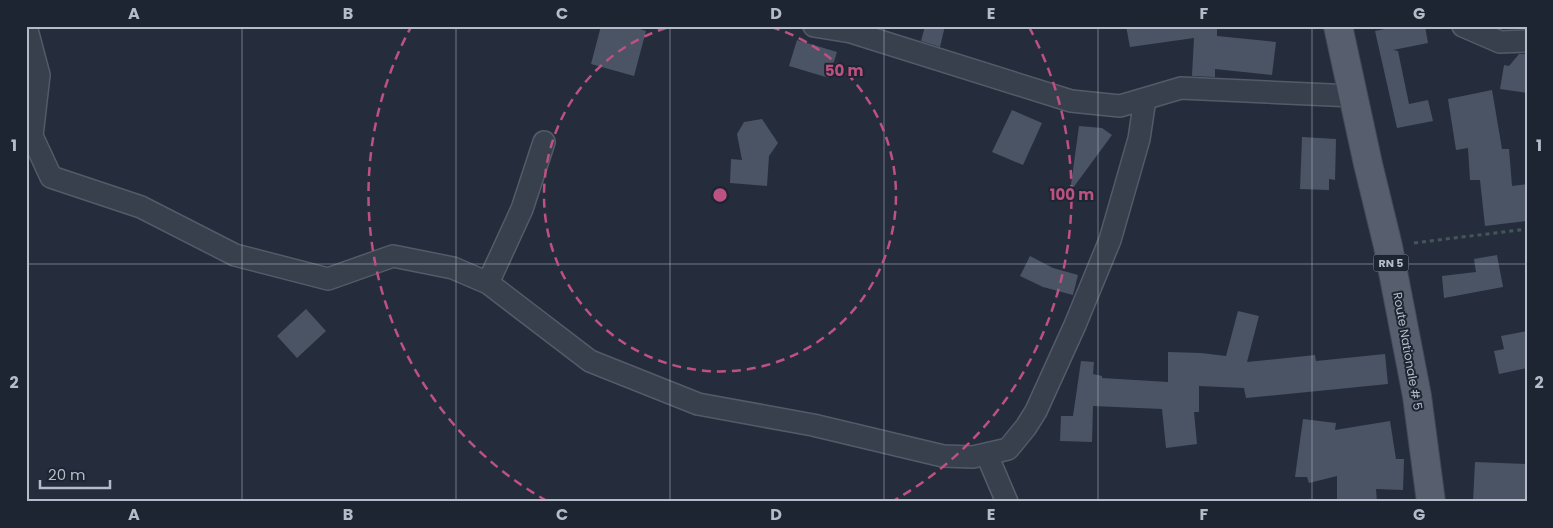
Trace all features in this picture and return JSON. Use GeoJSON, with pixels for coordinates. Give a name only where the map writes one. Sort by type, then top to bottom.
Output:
{"type":"FeatureCollection","features":[{"type":"Feature","properties":{"kind":"main road","name":"Route Nationale # 5"},"geometry":{"type":"LineString","coordinates":[[1338,26],[1388,246],[1417,396],[1431,502]]}},
{"type":"Feature","properties":{"kind":"street"},"geometry":{"type":"LineString","coordinates":[[26,26],[39,74],[32,136],[51,176],[141,207],[235,255],[328,279],[394,256],[453,268],[488,283],[590,360],[698,404],[812,426],[943,456],[973,458],[1008,449],[1036,411],[1075,325],[1110,240],[1139,139],[1145,98]]}},
{"type":"Feature","properties":{"kind":"street"},"geometry":{"type":"LineString","coordinates":[[814,26],[851,32],[1071,101],[1120,106],[1181,88],[1353,96]]}},
{"type":"Feature","properties":{"kind":"street"},"geometry":{"type":"LineString","coordinates":[[1463,26],[1500,42],[1527,41]]}},
{"type":"Feature","properties":{"kind":"street"},"geometry":{"type":"LineString","coordinates":[[488,283],[522,209],[544,142]]}},
{"type":"Feature","properties":{"kind":"street"},"geometry":{"type":"LineString","coordinates":[[987,455],[1007,502]]}},
{"type":"Feature","properties":{"kind":"path"},"geometry":{"type":"LineString","coordinates":[[1388,246],[1527,229]]}},
{"type":"Feature","properties":{"kind":"building"},"geometry":{"type":"Polygon","coordinates":[[[601,26],[630,26],[646,31],[634,76],[591,64],[601,26]]]}},
{"type":"Feature","properties":{"kind":"building"},"geometry":{"type":"Polygon","coordinates":[[[925,26],[945,26],[940,47],[921,41],[925,26]]]}},
{"type":"Feature","properties":{"kind":"building"},"geometry":{"type":"Polygon","coordinates":[[[1126,26],[1195,26],[1217,28],[1217,36],[1276,42],[1272,75],[1215,69],[1215,77],[1192,76],[1194,38],[1130,47],[1126,26]]]}},
{"type":"Feature","properties":{"kind":"building"},"geometry":{"type":"Polygon","coordinates":[[[1399,26],[1425,26],[1428,43],[1393,50],[1398,51],[1409,104],[1428,100],[1433,121],[1397,128],[1375,31],[1399,26]]]}},
{"type":"Feature","properties":{"kind":"building"},"geometry":{"type":"Polygon","coordinates":[[[797,40],[837,52],[829,78],[789,66],[797,40]]]}},
{"type":"Feature","properties":{"kind":"building"},"geometry":{"type":"Polygon","coordinates":[[[1519,54],[1527,54],[1527,93],[1500,89],[1504,65],[1509,66],[1519,54]]]}},
{"type":"Feature","properties":{"kind":"building"},"geometry":{"type":"Polygon","coordinates":[[[1492,90],[1502,149],[1509,149],[1512,186],[1527,184],[1527,221],[1485,226],[1480,180],[1470,180],[1468,148],[1456,150],[1448,99],[1492,90]]]}},
{"type":"Feature","properties":{"kind":"building"},"geometry":{"type":"Polygon","coordinates":[[[1012,110],[1042,123],[1023,165],[992,152],[1012,110]]]}},
{"type":"Feature","properties":{"kind":"building"},"geometry":{"type":"Polygon","coordinates":[[[762,119],[778,143],[769,156],[767,186],[730,183],[731,159],[742,160],[737,134],[744,122],[762,119]]]}},
{"type":"Feature","properties":{"kind":"building"},"geometry":{"type":"Polygon","coordinates":[[[1079,126],[1102,128],[1112,135],[1070,192],[1079,126]]]}},
{"type":"Feature","properties":{"kind":"building"},"geometry":{"type":"Polygon","coordinates":[[[1302,137],[1336,139],[1335,180],[1329,179],[1329,190],[1300,189],[1302,137]]]}},
{"type":"Feature","properties":{"kind":"building"},"geometry":{"type":"Polygon","coordinates":[[[1497,255],[1503,287],[1444,298],[1442,276],[1476,272],[1474,259],[1497,255]]]}},
{"type":"Feature","properties":{"kind":"building"},"geometry":{"type":"Polygon","coordinates":[[[1030,256],[1053,268],[1078,275],[1073,295],[1043,287],[1020,276],[1030,256]]]}},
{"type":"Feature","properties":{"kind":"building"},"geometry":{"type":"Polygon","coordinates":[[[306,309],[326,331],[297,358],[277,336],[306,309]]]}},
{"type":"Feature","properties":{"kind":"building"},"geometry":{"type":"Polygon","coordinates":[[[1238,311],[1259,316],[1247,362],[1315,355],[1316,361],[1385,354],[1388,384],[1246,398],[1244,388],[1199,386],[1199,412],[1194,412],[1197,444],[1166,448],[1162,409],[1093,406],[1092,442],[1060,441],[1061,416],[1073,416],[1081,361],[1094,362],[1093,374],[1102,376],[1102,378],[1168,382],[1168,352],[1226,356],[1238,311]]]}},
{"type":"Feature","properties":{"kind":"building"},"geometry":{"type":"Polygon","coordinates":[[[1527,331],[1527,368],[1499,374],[1494,351],[1504,349],[1501,336],[1527,331]]]}},
{"type":"Feature","properties":{"kind":"building"},"geometry":{"type":"Polygon","coordinates":[[[1303,419],[1336,423],[1335,430],[1390,421],[1396,459],[1404,459],[1403,490],[1376,489],[1377,502],[1337,502],[1337,476],[1309,483],[1307,477],[1295,477],[1303,419]]]}},
{"type":"Feature","properties":{"kind":"building"},"geometry":{"type":"Polygon","coordinates":[[[1475,462],[1527,464],[1527,502],[1473,502],[1475,462]]]}}]}
